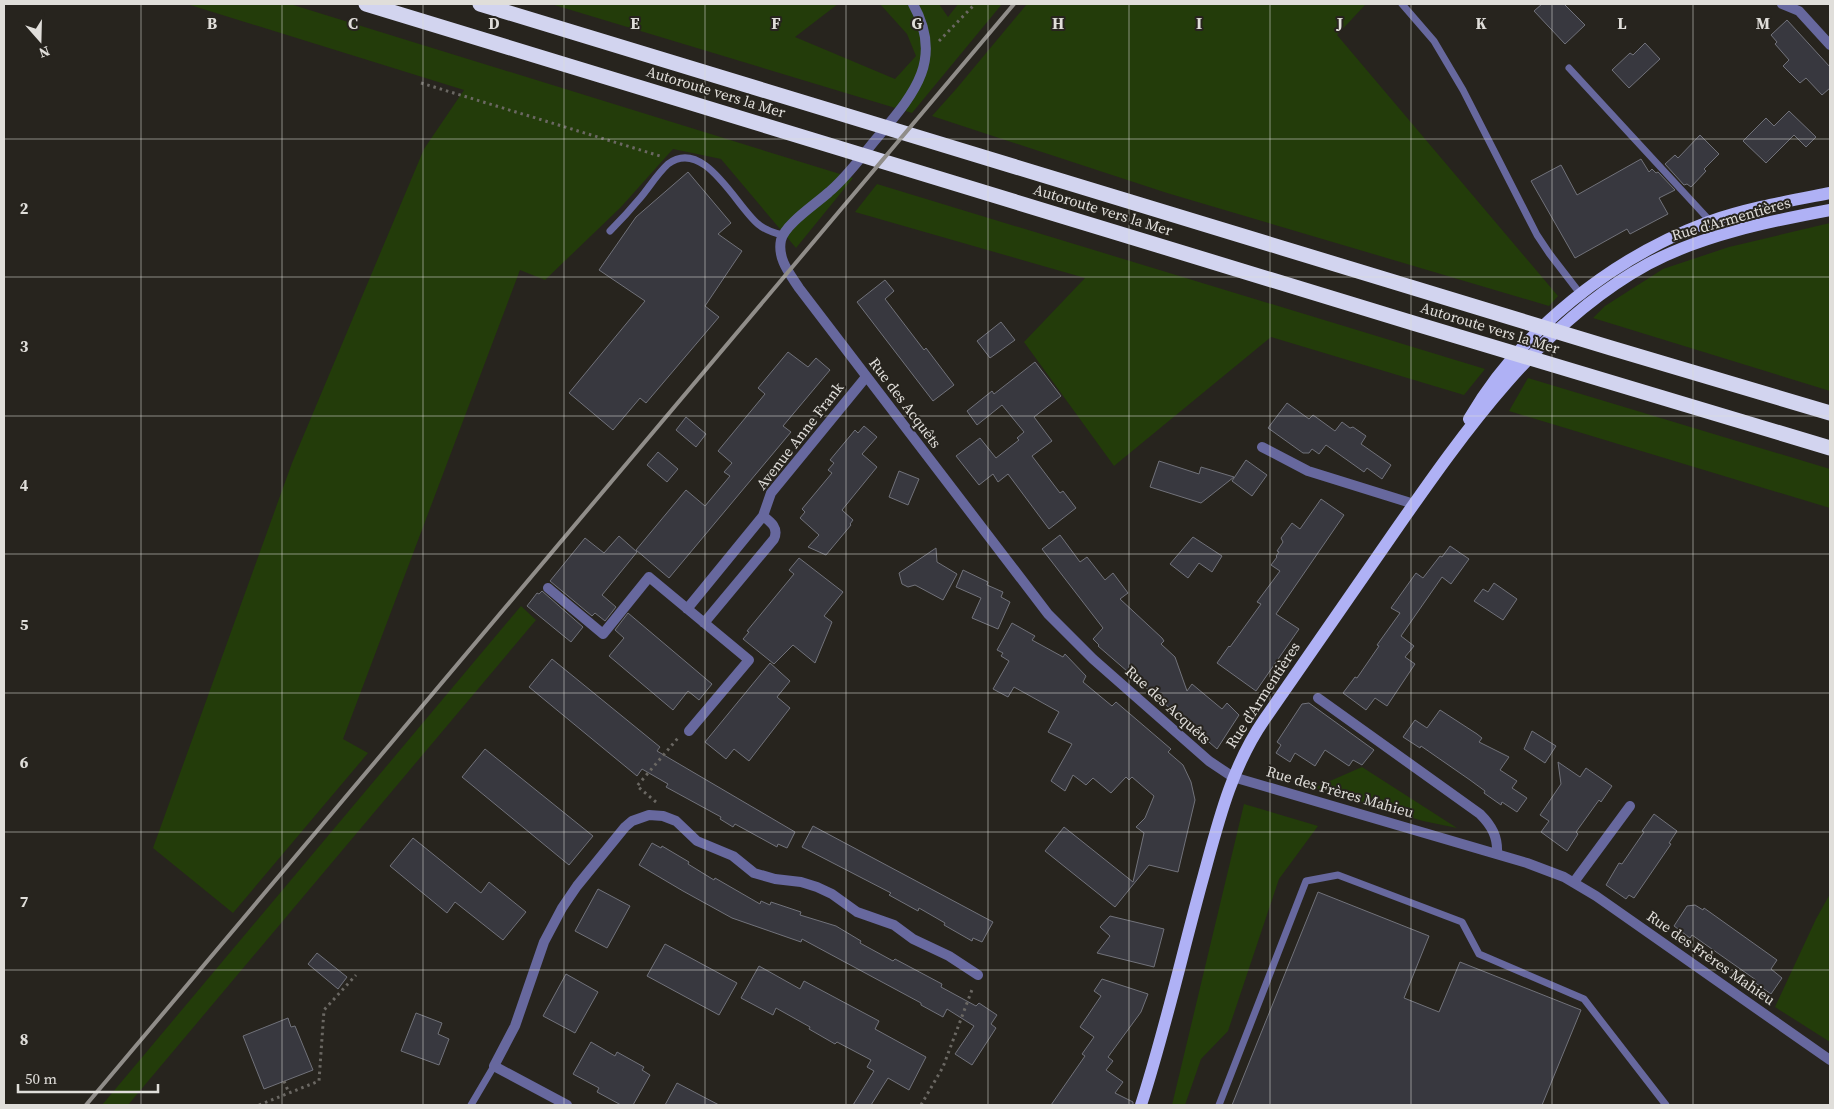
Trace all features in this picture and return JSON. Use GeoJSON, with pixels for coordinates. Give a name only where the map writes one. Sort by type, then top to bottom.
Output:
{"type":"FeatureCollection","features":[{"type":"Feature","properties":{"kind":"highway","name":"Autoroute vers la Mer"},"geometry":{"type":"LineString","coordinates":[[366,4],[1830,448]]}},
{"type":"Feature","properties":{"kind":"highway"},"geometry":{"type":"LineString","coordinates":[[480,4],[1830,413]]}},
{"type":"Feature","properties":{"kind":"main road","name":"Rue d'Armentières"},"geometry":{"type":"LineString","coordinates":[[1141,1105],[1216,828],[1233,777],[1251,739],[1451,452],[1501,391],[1563,326],[1584,299],[1618,268],[1657,245],[1710,222],[1760,207],[1830,193]]}},
{"type":"Feature","properties":{"kind":"main road","name":"Rue d'Armentières"},"geometry":{"type":"LineString","coordinates":[[1584,299],[1622,280],[1650,263],[1681,249],[1796,216],[1830,210]]}},
{"type":"Feature","properties":{"kind":"street"},"geometry":{"type":"LineString","coordinates":[[783,235],[792,224],[845,177],[906,102],[919,81],[925,56],[924,31],[912,4]]}},
{"type":"Feature","properties":{"kind":"street"},"geometry":{"type":"LineString","coordinates":[[1782,4],[1797,8],[1830,45]]}},
{"type":"Feature","properties":{"kind":"street","name":"Rue des Acquêts"},"geometry":{"type":"LineString","coordinates":[[783,235],[781,256],[788,272],[866,378],[1048,614],[1093,659],[1208,761],[1233,777]]}},
{"type":"Feature","properties":{"kind":"street","name":"Avenue Anne Frank"},"geometry":{"type":"LineString","coordinates":[[687,609],[763,516],[771,493],[866,378]]}},
{"type":"Feature","properties":{"kind":"street"},"geometry":{"type":"LineString","coordinates":[[1262,447],[1308,471],[1414,504]]}},
{"type":"Feature","properties":{"kind":"street"},"geometry":{"type":"LineString","coordinates":[[704,623],[774,539],[775,528],[763,516]]}},
{"type":"Feature","properties":{"kind":"street"},"geometry":{"type":"LineString","coordinates":[[548,588],[603,634],[649,577],[749,660],[689,731]]}},
{"type":"Feature","properties":{"kind":"street"},"geometry":{"type":"LineString","coordinates":[[1318,698],[1480,814],[1487,821],[1496,836],[1498,843],[1497,854]]}},
{"type":"Feature","properties":{"kind":"street","name":"Rue des Frères Mahieu"},"geometry":{"type":"LineString","coordinates":[[1233,777],[1497,854],[1539,867],[1574,882],[1830,1060]]}},
{"type":"Feature","properties":{"kind":"street"},"geometry":{"type":"LineString","coordinates":[[1574,882],[1630,806]]}},
{"type":"Feature","properties":{"kind":"street"},"geometry":{"type":"LineString","coordinates":[[567,1105],[494,1066],[515,1026],[544,942],[565,902],[625,827],[640,817],[655,815],[676,821],[697,841],[733,856],[754,873],[817,887],[832,894],[857,912],[894,925],[913,940],[949,956],[978,975]]}},
{"type":"Feature","properties":{"kind":"lane"},"geometry":{"type":"LineString","coordinates":[[1402,4],[1434,41],[1463,90],[1537,235],[1584,299]]}},
{"type":"Feature","properties":{"kind":"lane"},"geometry":{"type":"LineString","coordinates":[[1569,68],[1723,236]]}},
{"type":"Feature","properties":{"kind":"lane"},"geometry":{"type":"LineString","coordinates":[[610,231],[632,208],[664,168],[675,160],[693,159],[706,165],[758,224],[772,232],[783,235]]}},
{"type":"Feature","properties":{"kind":"lane"},"geometry":{"type":"LineString","coordinates":[[1219,1105],[1306,881],[1338,875],[1462,922],[1479,954],[1584,999],[1666,1105]]}},
{"type":"Feature","properties":{"kind":"lane"},"geometry":{"type":"LineString","coordinates":[[471,1105],[494,1066]]}},
{"type":"Feature","properties":{"kind":"path"},"geometry":{"type":"LineString","coordinates":[[925,56],[975,4]]}},
{"type":"Feature","properties":{"kind":"path"},"geometry":{"type":"LineString","coordinates":[[421,83],[675,160]]}},
{"type":"Feature","properties":{"kind":"path"},"geometry":{"type":"LineString","coordinates":[[655,815],[656,801],[637,786],[680,736],[689,731]]}},
{"type":"Feature","properties":{"kind":"path"},"geometry":{"type":"LineString","coordinates":[[921,1105],[943,1068],[978,975]]}},
{"type":"Feature","properties":{"kind":"path"},"geometry":{"type":"LineString","coordinates":[[259,1105],[319,1081],[324,1010],[356,976]]}},
{"type":"Feature","properties":{"kind":"path"},"geometry":{"type":"LineString","coordinates":[[284,1081],[289,1093]]}},
{"type":"Feature","properties":{"kind":"path"},"geometry":{"type":"LineString","coordinates":[[272,1100],[275,1105]]}},
{"type":"Feature","properties":{"kind":"green space"},"geometry":{"type":"Polygon","coordinates":[[[187,4],[290,4],[853,178],[796,248],[721,159],[673,149],[621,207],[545,280],[520,270],[343,739],[368,753],[233,913],[153,848],[292,463],[424,149],[464,90],[187,4]]]}},
{"type":"Feature","properties":{"kind":"green space"},"geometry":{"type":"Polygon","coordinates":[[[551,4],[838,4],[795,37],[895,79],[916,56],[907,34],[880,4],[939,4],[948,17],[958,4],[1002,4],[912,113],[551,4]]]}},
{"type":"Feature","properties":{"kind":"green space"},"geometry":{"type":"Polygon","coordinates":[[[1027,4],[1366,4],[1337,35],[1558,296],[1549,306],[1167,193],[932,116],[1027,4]]]}},
{"type":"Feature","properties":{"kind":"green space"},"geometry":{"type":"Polygon","coordinates":[[[877,184],[1485,369],[1464,395],[1271,337],[1114,466],[1024,342],[1085,278],[855,212],[877,184]]]}},
{"type":"Feature","properties":{"kind":"green space"},"geometry":{"type":"Polygon","coordinates":[[[1830,223],[1830,391],[1593,318],[1605,306],[1663,269],[1729,247],[1830,223]]]}},
{"type":"Feature","properties":{"kind":"green space"},"geometry":{"type":"Polygon","coordinates":[[[1528,378],[1830,469],[1830,508],[1509,411],[1528,378]]]}},
{"type":"Feature","properties":{"kind":"green space"},"geometry":{"type":"Polygon","coordinates":[[[521,606],[536,620],[128,1105],[102,1105],[521,606]]]}},
{"type":"Feature","properties":{"kind":"green space"},"geometry":{"type":"Polygon","coordinates":[[[1362,767],[1457,828],[1423,821],[1314,788],[1362,767]]]}},
{"type":"Feature","properties":{"kind":"green space"},"geometry":{"type":"Polygon","coordinates":[[[1244,804],[1318,826],[1279,879],[1228,1031],[1201,1059],[1185,1105],[1172,1105],[1244,804]]]}},
{"type":"Feature","properties":{"kind":"green space"},"geometry":{"type":"Polygon","coordinates":[[[1830,894],[1830,1042],[1775,1007],[1816,919],[1830,894]]]}},
{"type":"Feature","properties":{"kind":"building"},"geometry":{"type":"Polygon","coordinates":[[[1542,4],[1564,4],[1585,25],[1565,44],[1534,11],[1542,4]]]}},
{"type":"Feature","properties":{"kind":"building"},"geometry":{"type":"Polygon","coordinates":[[[1787,20],[1830,67],[1830,88],[1822,95],[1806,78],[1800,83],[1783,66],[1789,60],[1775,44],[1777,42],[1771,35],[1787,20]]]}},
{"type":"Feature","properties":{"kind":"building"},"geometry":{"type":"Polygon","coordinates":[[[1645,43],[1660,59],[1629,88],[1612,70],[1630,53],[1633,55],[1645,43]]]}},
{"type":"Feature","properties":{"kind":"building"},"geometry":{"type":"Polygon","coordinates":[[[1789,111],[1816,137],[1806,147],[1794,135],[1766,163],[1743,141],[1766,118],[1774,126],[1789,111]]]}},
{"type":"Feature","properties":{"kind":"building"},"geometry":{"type":"Polygon","coordinates":[[[1700,135],[1719,154],[1704,169],[1706,171],[1691,187],[1687,184],[1684,185],[1665,164],[1675,155],[1678,158],[1700,135]]]}},
{"type":"Feature","properties":{"kind":"building"},"geometry":{"type":"Polygon","coordinates":[[[1641,159],[1649,172],[1652,169],[1656,173],[1658,172],[1675,190],[1659,198],[1668,214],[1630,234],[1627,229],[1575,258],[1531,181],[1561,165],[1577,195],[1641,159]]]}},
{"type":"Feature","properties":{"kind":"building"},"geometry":{"type":"Polygon","coordinates":[[[688,172],[731,223],[718,234],[742,251],[705,306],[719,317],[646,403],[640,398],[613,430],[569,393],[645,301],[599,270],[636,217],[688,172]]]}},
{"type":"Feature","properties":{"kind":"building"},"geometry":{"type":"Polygon","coordinates":[[[885,280],[894,291],[885,299],[954,385],[933,401],[857,302],[885,280]]]}},
{"type":"Feature","properties":{"kind":"building"},"geometry":{"type":"Polygon","coordinates":[[[1001,322],[1015,340],[990,358],[977,341],[1001,322]]]}},
{"type":"Feature","properties":{"kind":"building"},"geometry":{"type":"Polygon","coordinates":[[[788,352],[808,367],[816,358],[830,370],[783,426],[791,432],[669,578],[636,550],[686,490],[705,506],[730,476],[724,472],[732,463],[718,451],[765,394],[758,388],[788,352]]]}},
{"type":"Feature","properties":{"kind":"building"},"geometry":{"type":"Polygon","coordinates":[[[1035,362],[1061,396],[1034,417],[1052,441],[1032,456],[1060,493],[1063,491],[1076,508],[1049,529],[1008,474],[998,482],[993,474],[979,485],[956,456],[980,438],[996,458],[1019,440],[1017,438],[1024,432],[1002,405],[977,425],[967,411],[992,391],[994,394],[1035,362]]]}},
{"type":"Feature","properties":{"kind":"building"},"geometry":{"type":"Polygon","coordinates":[[[1287,403],[1309,419],[1313,415],[1335,431],[1342,422],[1366,436],[1361,444],[1391,465],[1382,479],[1367,468],[1364,472],[1326,445],[1319,454],[1312,449],[1309,453],[1303,453],[1268,428],[1287,403]]]}},
{"type":"Feature","properties":{"kind":"building"},"geometry":{"type":"Polygon","coordinates":[[[686,417],[706,434],[696,447],[676,430],[686,417]]]}},
{"type":"Feature","properties":{"kind":"building"},"geometry":{"type":"Polygon","coordinates":[[[864,426],[877,437],[862,454],[877,467],[842,510],[853,520],[826,555],[808,547],[819,535],[800,518],[805,512],[802,509],[832,473],[828,470],[834,463],[830,460],[855,430],[858,433],[864,426]]]}},
{"type":"Feature","properties":{"kind":"building"},"geometry":{"type":"Polygon","coordinates":[[[658,452],[678,469],[667,482],[647,465],[658,452]]]}},
{"type":"Feature","properties":{"kind":"building"},"geometry":{"type":"Polygon","coordinates":[[[1246,460],[1267,475],[1252,496],[1232,481],[1246,460]]]}},
{"type":"Feature","properties":{"kind":"building"},"geometry":{"type":"Polygon","coordinates":[[[1159,461],[1199,474],[1201,467],[1234,477],[1201,503],[1150,487],[1159,461]]]}},
{"type":"Feature","properties":{"kind":"building"},"geometry":{"type":"Polygon","coordinates":[[[899,471],[919,479],[908,505],[889,497],[899,471]]]}},
{"type":"Feature","properties":{"kind":"building"},"geometry":{"type":"Polygon","coordinates":[[[1321,499],[1344,515],[1276,614],[1299,629],[1256,691],[1217,663],[1261,604],[1257,602],[1280,571],[1271,565],[1277,557],[1279,552],[1277,551],[1283,542],[1281,538],[1292,523],[1300,529],[1321,499]]]}},
{"type":"Feature","properties":{"kind":"building"},"geometry":{"type":"Polygon","coordinates":[[[1060,535],[1080,562],[1087,557],[1105,580],[1113,573],[1128,593],[1120,599],[1162,638],[1164,641],[1161,644],[1175,657],[1187,691],[1192,684],[1222,709],[1227,703],[1239,715],[1217,749],[1098,646],[1093,639],[1103,628],[1042,549],[1060,535]]]}},
{"type":"Feature","properties":{"kind":"building"},"geometry":{"type":"Polygon","coordinates":[[[619,536],[637,552],[602,595],[616,607],[605,621],[595,613],[592,616],[550,581],[585,538],[604,553],[619,536]]]}},
{"type":"Feature","properties":{"kind":"building"},"geometry":{"type":"Polygon","coordinates":[[[1193,537],[1222,556],[1212,572],[1199,563],[1188,578],[1170,564],[1193,537]]]}},
{"type":"Feature","properties":{"kind":"building"},"geometry":{"type":"Polygon","coordinates":[[[1450,546],[1469,559],[1451,584],[1442,577],[1401,636],[1414,646],[1405,657],[1415,664],[1387,706],[1375,698],[1366,710],[1343,693],[1355,677],[1357,678],[1379,646],[1377,645],[1400,613],[1391,608],[1416,573],[1423,578],[1450,546]]]}},
{"type":"Feature","properties":{"kind":"building"},"geometry":{"type":"Polygon","coordinates":[[[936,548],[937,562],[957,574],[943,600],[915,585],[908,587],[902,584],[899,573],[936,548]]]}},
{"type":"Feature","properties":{"kind":"building"},"geometry":{"type":"Polygon","coordinates":[[[799,558],[843,592],[824,616],[832,622],[815,663],[793,645],[774,664],[743,639],[749,632],[747,631],[794,574],[789,570],[799,558]]]}},
{"type":"Feature","properties":{"kind":"building"},"geometry":{"type":"Polygon","coordinates":[[[963,570],[988,582],[987,585],[1003,592],[1001,597],[1010,602],[998,629],[972,618],[981,598],[956,587],[963,570]]]}},
{"type":"Feature","properties":{"kind":"building"},"geometry":{"type":"Polygon","coordinates":[[[1494,583],[1517,599],[1503,620],[1474,601],[1483,589],[1488,592],[1494,583]]]}},
{"type":"Feature","properties":{"kind":"building"},"geometry":{"type":"Polygon","coordinates":[[[542,591],[583,627],[571,642],[527,606],[537,593],[539,594],[542,591]]]}},
{"type":"Feature","properties":{"kind":"building"},"geometry":{"type":"Polygon","coordinates":[[[628,613],[712,684],[699,700],[688,691],[673,710],[609,656],[624,638],[615,630],[628,613]]]}},
{"type":"Feature","properties":{"kind":"building"},"geometry":{"type":"Polygon","coordinates":[[[1012,623],[1035,636],[1032,640],[1063,657],[1065,654],[1086,676],[1083,682],[1112,706],[1116,702],[1171,749],[1168,752],[1183,765],[1191,782],[1195,800],[1178,872],[1149,865],[1115,907],[1045,851],[1064,827],[1133,882],[1144,833],[1136,827],[1145,818],[1154,796],[1132,777],[1129,780],[1126,777],[1111,793],[1093,778],[1086,785],[1073,775],[1065,791],[1051,781],[1072,744],[1048,732],[1059,712],[1014,687],[1008,697],[993,689],[1009,661],[1001,656],[1003,653],[997,650],[1012,623]]]}},
{"type":"Feature","properties":{"kind":"building"},"geometry":{"type":"Polygon","coordinates":[[[552,659],[660,747],[657,751],[795,832],[787,848],[778,844],[777,847],[735,824],[733,827],[720,819],[721,817],[666,787],[668,784],[642,769],[637,776],[529,687],[552,659]]]}},
{"type":"Feature","properties":{"kind":"building"},"geometry":{"type":"Polygon","coordinates":[[[770,663],[790,681],[777,697],[790,708],[749,761],[734,749],[726,759],[705,742],[770,663]]]}},
{"type":"Feature","properties":{"kind":"building"},"geometry":{"type":"Polygon","coordinates":[[[1309,703],[1374,750],[1362,765],[1353,760],[1349,766],[1325,750],[1315,766],[1295,753],[1290,762],[1276,753],[1281,745],[1277,742],[1302,704],[1309,703]]]}},
{"type":"Feature","properties":{"kind":"building"},"geometry":{"type":"Polygon","coordinates":[[[1440,710],[1482,738],[1479,742],[1509,757],[1500,770],[1517,781],[1512,788],[1527,798],[1517,812],[1502,802],[1501,805],[1484,793],[1485,791],[1421,746],[1420,748],[1403,737],[1415,720],[1427,728],[1440,710]]]}},
{"type":"Feature","properties":{"kind":"building"},"geometry":{"type":"Polygon","coordinates":[[[1532,731],[1556,746],[1545,763],[1524,749],[1532,731]]]}},
{"type":"Feature","properties":{"kind":"building"},"geometry":{"type":"Polygon","coordinates":[[[485,749],[593,836],[569,865],[462,777],[485,749]]]}},
{"type":"Feature","properties":{"kind":"building"},"geometry":{"type":"Polygon","coordinates":[[[1558,762],[1580,777],[1586,768],[1612,786],[1601,802],[1599,800],[1576,832],[1578,834],[1567,851],[1541,832],[1549,821],[1540,815],[1561,784],[1558,762]]]}},
{"type":"Feature","properties":{"kind":"building"},"geometry":{"type":"Polygon","coordinates":[[[1654,814],[1677,831],[1669,843],[1671,844],[1634,898],[1629,895],[1626,899],[1606,885],[1619,863],[1622,864],[1644,832],[1642,831],[1654,814]]]}},
{"type":"Feature","properties":{"kind":"building"},"geometry":{"type":"Polygon","coordinates":[[[813,826],[993,922],[982,942],[973,938],[972,941],[919,908],[918,911],[889,895],[891,893],[802,847],[813,826]]]}},
{"type":"Feature","properties":{"kind":"building"},"geometry":{"type":"Polygon","coordinates":[[[413,838],[481,893],[489,882],[526,912],[503,940],[455,902],[447,913],[390,866],[413,838]]]}},
{"type":"Feature","properties":{"kind":"building"},"geometry":{"type":"Polygon","coordinates":[[[652,843],[661,848],[662,846],[714,880],[715,878],[760,904],[761,901],[770,905],[771,902],[801,912],[800,915],[836,926],[861,941],[860,943],[942,984],[941,987],[976,1006],[979,1003],[997,1015],[991,1024],[996,1028],[972,1065],[955,1054],[974,1026],[947,1009],[943,1017],[921,1005],[921,1003],[802,939],[801,942],[732,918],[683,891],[639,865],[652,843]]]}},
{"type":"Feature","properties":{"kind":"building"},"geometry":{"type":"Polygon","coordinates":[[[598,889],[630,906],[607,948],[575,931],[598,889]]]}},
{"type":"Feature","properties":{"kind":"building"},"geometry":{"type":"Polygon","coordinates":[[[1318,892],[1429,936],[1404,998],[1439,1012],[1460,962],[1581,1010],[1542,1105],[1232,1105],[1318,892]]]}},
{"type":"Feature","properties":{"kind":"building"},"geometry":{"type":"Polygon","coordinates":[[[1695,905],[1703,910],[1704,908],[1777,960],[1771,969],[1782,978],[1771,994],[1754,982],[1756,980],[1692,935],[1690,938],[1674,926],[1687,906],[1695,905]]]}},
{"type":"Feature","properties":{"kind":"building"},"geometry":{"type":"Polygon","coordinates":[[[1110,916],[1164,929],[1154,967],[1097,953],[1110,936],[1100,927],[1110,916]]]}},
{"type":"Feature","properties":{"kind":"building"},"geometry":{"type":"Polygon","coordinates":[[[665,944],[737,983],[719,1015],[647,976],[665,944]]]}},
{"type":"Feature","properties":{"kind":"building"},"geometry":{"type":"Polygon","coordinates":[[[317,953],[347,977],[338,989],[308,964],[317,953]]]}},
{"type":"Feature","properties":{"kind":"building"},"geometry":{"type":"Polygon","coordinates":[[[759,966],[800,989],[804,981],[879,1021],[875,1029],[926,1057],[909,1090],[888,1078],[871,1105],[853,1105],[874,1071],[867,1067],[871,1060],[837,1042],[835,1044],[776,1008],[773,1015],[741,998],[759,966]]]}},
{"type":"Feature","properties":{"kind":"building"},"geometry":{"type":"Polygon","coordinates":[[[566,974],[598,992],[575,1033],[543,1016],[566,974]]]}},
{"type":"Feature","properties":{"kind":"building"},"geometry":{"type":"Polygon","coordinates":[[[1102,979],[1148,994],[1141,1012],[1108,1057],[1113,1061],[1106,1070],[1123,1082],[1115,1093],[1133,1102],[1133,1105],[1051,1105],[1085,1056],[1082,1054],[1094,1037],[1080,1027],[1101,996],[1094,991],[1102,979]]]}},
{"type":"Feature","properties":{"kind":"building"},"geometry":{"type":"Polygon","coordinates":[[[416,1013],[442,1023],[438,1034],[449,1039],[439,1065],[401,1051],[416,1013]]]}},
{"type":"Feature","properties":{"kind":"building"},"geometry":{"type":"Polygon","coordinates":[[[288,1018],[291,1027],[295,1026],[313,1070],[264,1089],[243,1036],[288,1018]]]}},
{"type":"Feature","properties":{"kind":"building"},"geometry":{"type":"Polygon","coordinates":[[[591,1042],[615,1056],[617,1052],[644,1067],[642,1070],[650,1075],[633,1105],[621,1105],[597,1092],[599,1088],[573,1074],[591,1042]]]}},
{"type":"Feature","properties":{"kind":"building"},"geometry":{"type":"Polygon","coordinates":[[[677,1083],[719,1105],[665,1105],[677,1083]]]}},
{"type":"Feature","properties":{"kind":"railway"},"geometry":{"type":"LineString","coordinates":[[86,1105],[1014,4]]}}]}
